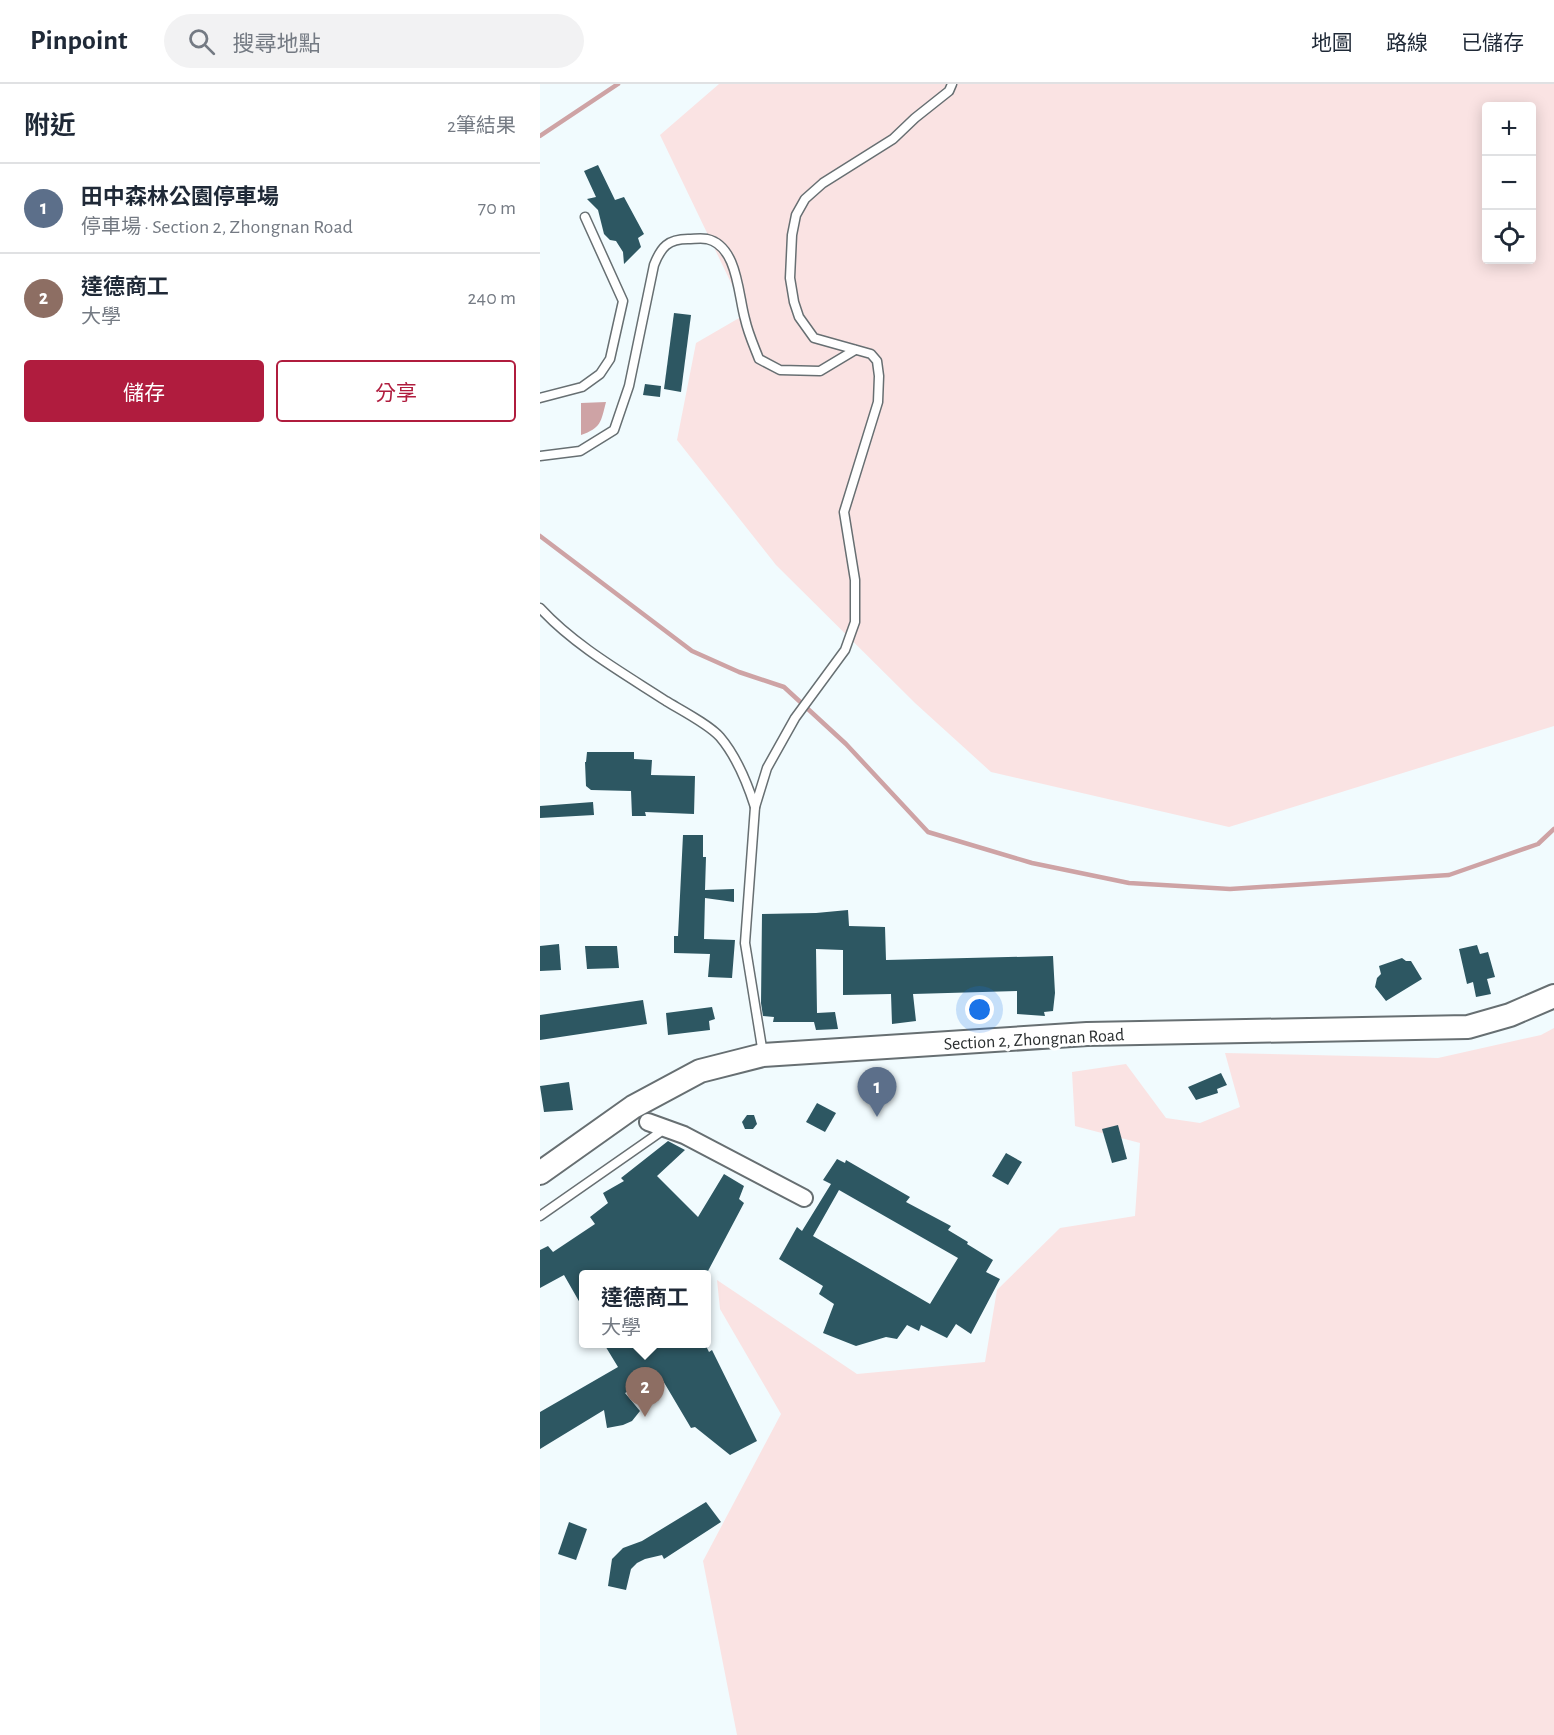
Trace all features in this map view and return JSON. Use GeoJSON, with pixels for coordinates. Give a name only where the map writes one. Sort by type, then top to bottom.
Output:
{"type":"FeatureCollection","features":[{"type":"Feature","properties":{"kind":"main road","name":"Section 2, Zhongnan Road"},"geometry":{"type":"LineString","coordinates":[[540,1173],[640,1114],[700,1071],[763,1055],[1098,1034],[1468,1027],[1510,1015],[1554,996]]}},
{"type":"Feature","properties":{"kind":"street"},"geometry":{"type":"LineString","coordinates":[[640,1114],[804,1198]]}},
{"type":"Feature","properties":{"kind":"lane"},"geometry":{"type":"LineString","coordinates":[[763,1055],[745,943],[755,807],[767,768],[795,718],[845,650],[855,622],[855,580],[844,512],[878,402],[879,376],[876,361],[871,354],[814,338],[799,317],[790,278],[792,235],[796,214],[805,199],[823,183],[893,139],[915,118],[950,91],[952,84]]}},
{"type":"Feature","properties":{"kind":"lane"},"geometry":{"type":"LineString","coordinates":[[540,398],[582,387],[600,374],[610,358],[623,301],[585,217]]}},
{"type":"Feature","properties":{"kind":"lane"},"geometry":{"type":"LineString","coordinates":[[540,456],[580,451],[614,430],[629,387],[654,265],[660,250],[668,243],[682,239],[708,239],[733,262],[745,320],[759,359],[780,370],[820,371],[855,350]]}},
{"type":"Feature","properties":{"kind":"lane"},"geometry":{"type":"LineString","coordinates":[[540,608],[612,667],[718,735],[732,754],[746,781],[755,807]]}},
{"type":"Feature","properties":{"kind":"lane"},"geometry":{"type":"LineString","coordinates":[[540,1216],[659,1133],[640,1114]]}},
{"type":"Feature","properties":{"kind":"shaded area"},"geometry":{"type":"Polygon","coordinates":[[[719,84],[1554,84],[1554,726],[1229,827],[991,772],[915,703],[776,565],[677,440],[696,343],[746,314],[660,135],[719,84]]]}},
{"type":"Feature","properties":{"kind":"shaded area"},"geometry":{"type":"Polygon","coordinates":[[[606,402],[603,415],[596,427],[581,435],[581,403],[606,402]]]}},
{"type":"Feature","properties":{"kind":"shaded area"},"geometry":{"type":"Polygon","coordinates":[[[1554,1028],[1554,1735],[737,1735],[703,1561],[781,1414],[720,1309],[717,1280],[857,1374],[985,1362],[997,1290],[1060,1228],[1135,1216],[1140,1143],[1075,1126],[1072,1072],[1126,1064],[1166,1118],[1200,1123],[1240,1107],[1225,1053],[1438,1058],[1541,1035],[1554,1028]]]}},
{"type":"Feature","properties":{"kind":"building"},"geometry":{"type":"Polygon","coordinates":[[[598,165],[615,200],[624,197],[644,234],[638,238],[641,247],[624,264],[623,252],[616,241],[610,240],[604,234],[598,210],[587,199],[596,197],[584,171],[598,165]]]}},
{"type":"Feature","properties":{"kind":"building"},"geometry":{"type":"Polygon","coordinates":[[[674,313],[691,315],[681,392],[664,389],[674,313]]]}},
{"type":"Feature","properties":{"kind":"building"},"geometry":{"type":"Polygon","coordinates":[[[645,384],[661,386],[660,397],[643,395],[645,384]]]}},
{"type":"Feature","properties":{"kind":"building"},"geometry":{"type":"Polygon","coordinates":[[[587,752],[634,752],[634,759],[652,760],[651,775],[695,776],[694,814],[645,812],[646,816],[632,816],[631,791],[591,790],[586,786],[587,752]]]}},
{"type":"Feature","properties":{"kind":"building"},"geometry":{"type":"Polygon","coordinates":[[[593,802],[594,815],[540,818],[540,806],[593,802]]]}},
{"type":"Feature","properties":{"kind":"building"},"geometry":{"type":"Polygon","coordinates":[[[683,835],[703,835],[703,857],[706,857],[705,890],[734,889],[734,902],[705,898],[704,939],[735,940],[732,978],[708,977],[710,954],[674,953],[674,936],[678,936],[683,835]]]}},
{"type":"Feature","properties":{"kind":"building"},"geometry":{"type":"Polygon","coordinates":[[[848,910],[849,926],[885,927],[886,960],[1053,956],[1055,993],[1053,1011],[1044,1012],[1045,1016],[1017,1014],[1017,991],[913,994],[916,1021],[892,1024],[891,994],[843,995],[843,950],[816,949],[817,1013],[835,1012],[838,1029],[816,1030],[814,1022],[773,1022],[774,1017],[763,1016],[761,1003],[762,914],[848,910]]]}},
{"type":"Feature","properties":{"kind":"building"},"geometry":{"type":"Polygon","coordinates":[[[559,944],[561,970],[540,971],[540,946],[559,944]]]}},
{"type":"Feature","properties":{"kind":"building"},"geometry":{"type":"Polygon","coordinates":[[[1477,945],[1480,954],[1488,952],[1495,977],[1487,979],[1491,994],[1476,997],[1473,982],[1467,984],[1459,949],[1477,945]]]}},
{"type":"Feature","properties":{"kind":"building"},"geometry":{"type":"Polygon","coordinates":[[[585,946],[617,946],[619,968],[587,969],[585,946]]]}},
{"type":"Feature","properties":{"kind":"building"},"geometry":{"type":"Polygon","coordinates":[[[1402,958],[1411,961],[1422,979],[1386,1001],[1375,987],[1377,978],[1381,974],[1379,966],[1402,958]]]}},
{"type":"Feature","properties":{"kind":"building"},"geometry":{"type":"Polygon","coordinates":[[[643,1000],[647,1024],[540,1040],[540,1015],[643,1000]]]}},
{"type":"Feature","properties":{"kind":"building"},"geometry":{"type":"Polygon","coordinates":[[[712,1007],[715,1019],[709,1021],[710,1030],[668,1035],[666,1013],[712,1007]]]}},
{"type":"Feature","properties":{"kind":"building"},"geometry":{"type":"Polygon","coordinates":[[[1221,1073],[1227,1085],[1217,1089],[1218,1093],[1196,1100],[1188,1087],[1221,1073]]]}},
{"type":"Feature","properties":{"kind":"building"},"geometry":{"type":"Polygon","coordinates":[[[569,1082],[573,1110],[544,1112],[540,1086],[569,1082]]]}},
{"type":"Feature","properties":{"kind":"building"},"geometry":{"type":"Polygon","coordinates":[[[817,1103],[836,1113],[825,1132],[806,1122],[817,1103]]]}},
{"type":"Feature","properties":{"kind":"building"},"geometry":{"type":"Polygon","coordinates":[[[747,1115],[754,1115],[757,1124],[753,1129],[745,1129],[742,1122],[747,1115]]]}},
{"type":"Feature","properties":{"kind":"building"},"geometry":{"type":"Polygon","coordinates":[[[1118,1125],[1127,1159],[1112,1163],[1102,1129],[1118,1125]]]}},
{"type":"Feature","properties":{"kind":"building"},"geometry":{"type":"Polygon","coordinates":[[[668,1141],[685,1150],[657,1176],[698,1217],[724,1174],[744,1186],[739,1199],[744,1203],[709,1270],[579,1270],[579,1301],[564,1275],[540,1288],[540,1250],[548,1246],[553,1252],[595,1224],[590,1217],[608,1203],[603,1193],[624,1181],[621,1178],[668,1141]]]}},
{"type":"Feature","properties":{"kind":"building"},"geometry":{"type":"Polygon","coordinates":[[[1006,1153],[1022,1162],[1008,1185],[992,1176],[1006,1153]]]}},
{"type":"Feature","properties":{"kind":"building"},"geometry":{"type":"Polygon","coordinates":[[[837,1159],[845,1163],[846,1160],[910,1197],[906,1202],[951,1226],[948,1230],[993,1260],[986,1272],[1000,1279],[971,1334],[956,1324],[947,1338],[921,1325],[919,1331],[907,1325],[897,1339],[886,1337],[856,1346],[823,1333],[834,1304],[819,1294],[823,1286],[779,1259],[797,1227],[802,1231],[831,1184],[823,1180],[837,1159]],[[839,1190],[813,1236],[930,1304],[958,1258],[839,1190]]]}},
{"type":"Feature","properties":{"kind":"building"},"geometry":{"type":"Polygon","coordinates":[[[606,1348],[707,1348],[709,1352],[712,1350],[757,1441],[730,1455],[695,1427],[691,1428],[659,1374],[625,1393],[640,1411],[632,1421],[607,1428],[604,1410],[540,1449],[540,1412],[618,1367],[606,1348]]]}},
{"type":"Feature","properties":{"kind":"building"},"geometry":{"type":"Polygon","coordinates":[[[706,1502],[721,1522],[664,1559],[662,1555],[637,1563],[631,1569],[626,1590],[608,1586],[612,1559],[623,1548],[642,1541],[706,1502]]]}},
{"type":"Feature","properties":{"kind":"building"},"geometry":{"type":"Polygon","coordinates":[[[569,1522],[587,1529],[576,1560],[558,1554],[569,1522]]]}},
{"type":"Feature","properties":{"kind":"waterway"},"geometry":{"type":"LineString","coordinates":[[540,136],[618,84]]}},
{"type":"Feature","properties":{"kind":"waterway"},"geometry":{"type":"LineString","coordinates":[[540,536],[692,651],[739,672],[784,687],[846,744],[928,832],[1032,863],[1129,883],[1230,889],[1449,875],[1538,844],[1554,829]]}},
{"type":"Feature","properties":{"kind":"place","name":"田中森林公園停車場"},"geometry":{"type":"Point","coordinates":[877,1117]}},
{"type":"Feature","properties":{"kind":"place","name":"達德商工"},"geometry":{"type":"Point","coordinates":[645,1417]}}]}
